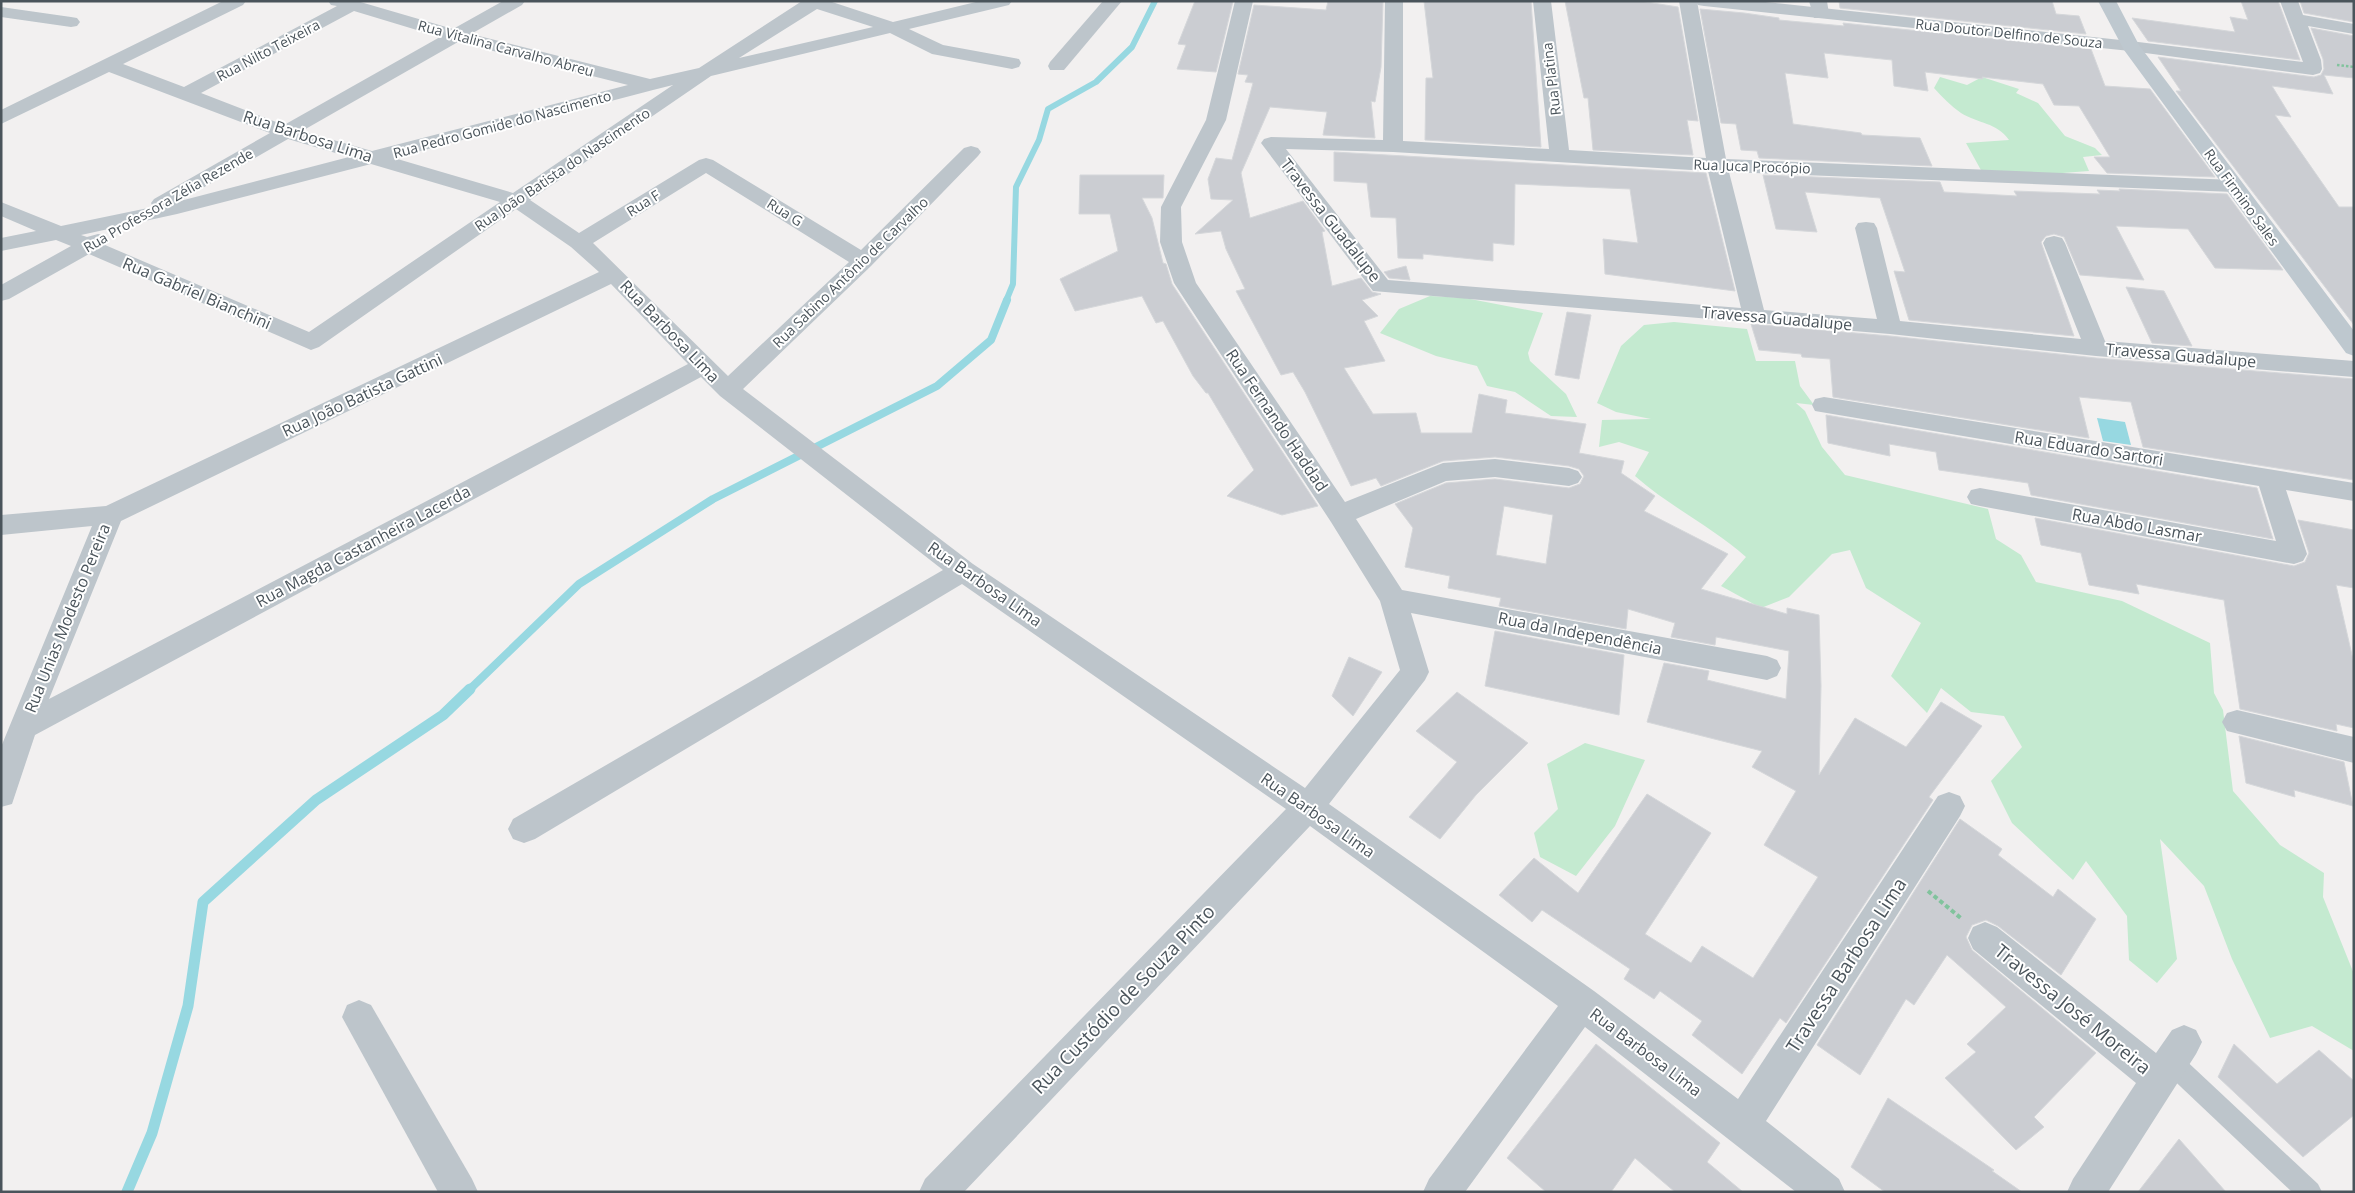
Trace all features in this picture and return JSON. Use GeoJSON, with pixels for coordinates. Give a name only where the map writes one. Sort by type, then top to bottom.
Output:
{"type":"FeatureCollection","features":[{"type":"Feature","properties":{"kind":"main road","name":"Rua Firmino Sales"},"geometry":{"type":"LineString","coordinates":[[2106,1],[2130,46],[2354,348]]}},
{"type":"Feature","properties":{"kind":"street"},"geometry":{"type":"LineString","coordinates":[[1,118],[237,1]]}},
{"type":"Feature","properties":{"kind":"street","name":"Rua Professora Zélia Rezende"},"geometry":{"type":"LineString","coordinates":[[172,204],[286,132],[516,1]]}},
{"type":"Feature","properties":{"kind":"street","name":"Rua Pedro Gomide do Nascimento"},"geometry":{"type":"LineString","coordinates":[[1,245],[135,217],[172,204],[376,158],[649,85],[1003,1]]}},
{"type":"Feature","properties":{"kind":"street"},"geometry":{"type":"LineString","coordinates":[[1057,66],[1112,1]]}},
{"type":"Feature","properties":{"kind":"street","name":"Rua Fernando Haddad"},"geometry":{"type":"LineString","coordinates":[[1244,1],[1216,120],[1171,207],[1171,242],[1185,283],[1340,515],[1393,599],[1415,672],[1308,807]]}},
{"type":"Feature","properties":{"kind":"street"},"geometry":{"type":"LineString","coordinates":[[1393,146],[1394,1]]}},
{"type":"Feature","properties":{"kind":"street","name":"Rua Platina"},"geometry":{"type":"LineString","coordinates":[[1542,1],[1560,157]]}},
{"type":"Feature","properties":{"kind":"street"},"geometry":{"type":"LineString","coordinates":[[1688,1],[1717,165],[1754,316]]}},
{"type":"Feature","properties":{"kind":"street","name":"Rua Doutor Delfino de Souza"},"geometry":{"type":"LineString","coordinates":[[1704,1],[1819,8],[2313,69],[2312,60],[2295,19]]}},
{"type":"Feature","properties":{"kind":"street"},"geometry":{"type":"LineString","coordinates":[[2289,1],[2295,19],[2354,29]]}},
{"type":"Feature","properties":{"kind":"street"},"geometry":{"type":"LineString","coordinates":[[815,2],[892,27],[938,50],[1012,63]]}},
{"type":"Feature","properties":{"kind":"street","name":"Rua João Batista do Nascimento"},"geometry":{"type":"LineString","coordinates":[[312,342],[675,92],[815,2]]}},
{"type":"Feature","properties":{"kind":"street","name":"Rua Vitalina Carvalho Abreu"},"geometry":{"type":"LineString","coordinates":[[344,3],[457,36],[675,92]]}},
{"type":"Feature","properties":{"kind":"street","name":"Rua Nilto Teixeira"},"geometry":{"type":"LineString","coordinates":[[185,94],[344,3]]}},
{"type":"Feature","properties":{"kind":"street"},"geometry":{"type":"LineString","coordinates":[[1,12],[71,22]]}},
{"type":"Feature","properties":{"kind":"street"},"geometry":{"type":"LineString","coordinates":[[736,53],[741,58],[755,60]]}},
{"type":"Feature","properties":{"kind":"street","name":"Rua Barbosa Lima"},"geometry":{"type":"LineString","coordinates":[[108,65],[286,132],[516,200],[579,242],[614,274],[728,390],[963,571],[1308,807],[1582,1003],[1742,1125],[1826,1192]]}},
{"type":"Feature","properties":{"kind":"street","name":"Rua Juca Procópio"},"geometry":{"type":"LineString","coordinates":[[1271,143],[1393,146],[1717,165],[2234,186]]}},
{"type":"Feature","properties":{"kind":"street","name":"Travessa Guadalupe"},"geometry":{"type":"LineString","coordinates":[[1271,143],[1381,286],[1890,327],[2096,348],[2354,369]]}},
{"type":"Feature","properties":{"kind":"street","name":"Rua Sabino Antônio de Carvalho"},"geometry":{"type":"LineString","coordinates":[[728,390],[863,261],[971,152]]}},
{"type":"Feature","properties":{"kind":"street","name":"Rua G"},"geometry":{"type":"LineString","coordinates":[[706,164],[863,261]]}},
{"type":"Feature","properties":{"kind":"street","name":"Rua F"},"geometry":{"type":"LineString","coordinates":[[579,242],[706,164]]}},
{"type":"Feature","properties":{"kind":"street","name":"Rua Gabriel Bianchini"},"geometry":{"type":"LineString","coordinates":[[1,208],[312,342]]}},
{"type":"Feature","properties":{"kind":"street","name":"Rua Professora Zélia Rezende"},"geometry":{"type":"LineString","coordinates":[[1,294],[88,246],[135,217]]}},
{"type":"Feature","properties":{"kind":"street"},"geometry":{"type":"LineString","coordinates":[[1866,228],[1890,327]]}},
{"type":"Feature","properties":{"kind":"street"},"geometry":{"type":"LineString","coordinates":[[2054,244],[2096,348]]}},
{"type":"Feature","properties":{"kind":"street","name":"Rua João Batista Gattini"},"geometry":{"type":"LineString","coordinates":[[110,515],[614,274]]}},
{"type":"Feature","properties":{"kind":"street","name":"Rua Magda Castanheira Lacerda"},"geometry":{"type":"LineString","coordinates":[[23,727],[703,366]]}},
{"type":"Feature","properties":{"kind":"street","name":"Rua Eduardo Sartori"},"geometry":{"type":"LineString","coordinates":[[1824,405],[2354,492]]}},
{"type":"Feature","properties":{"kind":"street"},"geometry":{"type":"LineString","coordinates":[[1340,515],[1443,472],[1495,468],[1569,476]]}},
{"type":"Feature","properties":{"kind":"street","name":"Rua Abdo Lasmar"},"geometry":{"type":"LineString","coordinates":[[1980,497],[2294,554],[2269,478]]}},
{"type":"Feature","properties":{"kind":"street","name":"Rua Unias Modesto Pereira"},"geometry":{"type":"LineString","coordinates":[[1,794],[23,727],[110,515],[2,523]]}},
{"type":"Feature","properties":{"kind":"street"},"geometry":{"type":"LineString","coordinates":[[524,829],[963,571]]}},
{"type":"Feature","properties":{"kind":"street","name":"Rua da Independência"},"geometry":{"type":"LineString","coordinates":[[1393,599],[1767,668]]}},
{"type":"Feature","properties":{"kind":"street"},"geometry":{"type":"LineString","coordinates":[[2237,722],[2354,750]]}},
{"type":"Feature","properties":{"kind":"street","name":"Travessa Barbosa Lima"},"geometry":{"type":"LineString","coordinates":[[1742,1125],[1950,806]]}},
{"type":"Feature","properties":{"kind":"street","name":"Rua Custódio de Souza Pinto"},"geometry":{"type":"LineString","coordinates":[[938,1192],[1308,807]]}},
{"type":"Feature","properties":{"kind":"street","name":"Travessa José Moreira"},"geometry":{"type":"LineString","coordinates":[[1986,938],[2172,1061]]}},
{"type":"Feature","properties":{"kind":"street"},"geometry":{"type":"LineString","coordinates":[[1442,1192],[1582,1003]]}},
{"type":"Feature","properties":{"kind":"street"},"geometry":{"type":"LineString","coordinates":[[359,1017],[459,1192]]}},
{"type":"Feature","properties":{"kind":"street"},"geometry":{"type":"LineString","coordinates":[[2086,1192],[2172,1061]]}},
{"type":"Feature","properties":{"kind":"lane","name":"Travessa José Moreira"},"geometry":{"type":"LineString","coordinates":[[2172,1061],[2310,1192]]}},
{"type":"Feature","properties":{"kind":"path"},"geometry":{"type":"LineString","coordinates":[[1906,873],[1986,938]]}},
{"type":"Feature","properties":{"kind":"green space"},"geometry":{"type":"Polygon","coordinates":[[[1940,77],[1967,85],[1982,77],[2019,89],[2016,93],[2038,103],[2065,136],[2095,148],[2102,155],[2083,157],[2089,171],[2036,175],[1982,172],[1966,143],[2009,140],[1993,126],[1968,117],[1950,104],[1934,88],[1940,77]]]}},
{"type":"Feature","properties":{"kind":"green space"},"geometry":{"type":"Polygon","coordinates":[[[1430,296],[1465,298],[1543,313],[1528,353],[1530,361],[1566,394],[1577,417],[1551,416],[1515,392],[1487,386],[1477,366],[1436,356],[1380,333],[1399,309],[1430,296]]]}},
{"type":"Feature","properties":{"kind":"green space"},"geometry":{"type":"Polygon","coordinates":[[[1674,322],[1747,329],[1756,361],[1795,361],[1800,386],[1814,405],[1796,403],[1805,411],[1822,447],[1845,475],[1988,509],[1996,539],[2021,555],[2036,582],[2122,601],[2210,643],[2214,693],[2223,710],[2233,791],[2280,845],[2324,873],[2323,897],[2354,974],[2354,1051],[2312,1026],[2270,1038],[2232,959],[2204,886],[2160,839],[2177,959],[2157,983],[2129,960],[2127,916],[2086,861],[2073,880],[2012,823],[1991,781],[2022,747],[2004,716],[1971,712],[1941,688],[1927,713],[1891,676],[1921,623],[1866,588],[1850,550],[1832,554],[1789,597],[1761,608],[1721,586],[1746,557],[1635,476],[1649,452],[1619,442],[1599,447],[1602,420],[1651,419],[1616,412],[1597,403],[1621,346],[1644,325],[1674,322]]]}},
{"type":"Feature","properties":{"kind":"green space"},"geometry":{"type":"Polygon","coordinates":[[[1585,743],[1645,760],[1615,826],[1576,876],[1540,857],[1534,833],[1558,809],[1547,764],[1585,743]]]}},
{"type":"Feature","properties":{"kind":"water"},"geometry":{"type":"Polygon","coordinates":[[[2097,418],[2125,422],[2131,445],[2103,441],[2097,418]]]}},
{"type":"Feature","properties":{"kind":"building"},"geometry":{"type":"Polygon","coordinates":[[[1195,1],[1233,1],[1216,72],[1177,69],[1186,45],[1178,44],[1195,1]]]}},
{"type":"Feature","properties":{"kind":"building"},"geometry":{"type":"Polygon","coordinates":[[[1328,1],[1383,1],[1381,67],[1375,102],[1371,101],[1375,138],[1323,135],[1327,112],[1270,107],[1241,173],[1250,218],[1303,201],[1325,231],[1322,232],[1332,286],[1361,278],[1372,292],[1381,294],[1362,300],[1378,316],[1364,321],[1385,361],[1344,368],[1373,414],[1416,413],[1421,433],[1472,433],[1479,394],[1507,400],[1505,413],[1586,424],[1579,453],[1624,461],[1621,473],[1655,496],[1644,511],[1728,554],[1701,589],[1787,614],[1787,608],[1819,615],[1821,686],[1819,775],[1855,718],[1906,747],[1941,702],[1982,726],[1929,797],[1933,800],[1786,1023],[1780,1018],[1742,1074],[1692,1035],[1702,1021],[1660,991],[1654,999],[1624,979],[1630,969],[1542,910],[1532,922],[1499,895],[1534,858],[1578,893],[1647,794],[1711,833],[1645,934],[1691,963],[1702,946],[1753,978],[1818,877],[1764,845],[1796,791],[1752,767],[1762,751],[1647,722],[1664,663],[1709,671],[1707,680],[1786,699],[1789,651],[1716,637],[1715,645],[1671,637],[1675,623],[1628,609],[1626,629],[1499,606],[1501,598],[1448,588],[1450,576],[1405,567],[1413,528],[1395,504],[1446,483],[1495,479],[1569,488],[1580,484],[1584,476],[1579,469],[1569,466],[1495,457],[1443,461],[1381,486],[1376,478],[1351,486],[1305,392],[1293,372],[1281,375],[1236,291],[1245,289],[1226,249],[1221,231],[1195,234],[1233,200],[1211,199],[1208,179],[1216,158],[1232,160],[1253,83],[1245,82],[1248,75],[1238,74],[1254,5],[1326,10],[1328,1]],[[1504,506],[1496,555],[1546,564],[1553,515],[1504,506]]]}},
{"type":"Feature","properties":{"kind":"building"},"geometry":{"type":"Polygon","coordinates":[[[1424,1],[1531,1],[1541,147],[1425,140],[1426,78],[1433,78],[1424,1]]]}},
{"type":"Feature","properties":{"kind":"building"},"geometry":{"type":"Polygon","coordinates":[[[1565,1],[1640,1],[1678,7],[1698,121],[1687,120],[1693,155],[1593,150],[1588,98],[1584,98],[1565,1]]]}},
{"type":"Feature","properties":{"kind":"building"},"geometry":{"type":"Polygon","coordinates":[[[1839,1],[2052,1],[2056,14],[2079,16],[2086,34],[1840,8],[1839,1]]]}},
{"type":"Feature","properties":{"kind":"building"},"geometry":{"type":"Polygon","coordinates":[[[2241,1],[2278,1],[2300,60],[2148,41],[2132,18],[2235,32],[2230,17],[2248,20],[2241,1]]]}},
{"type":"Feature","properties":{"kind":"building"},"geometry":{"type":"Polygon","coordinates":[[[2300,1],[2354,1],[2354,22],[2304,13],[2300,1]]]}},
{"type":"Feature","properties":{"kind":"building"},"geometry":{"type":"Polygon","coordinates":[[[1700,9],[1744,13],[1779,18],[1779,20],[1844,26],[1843,23],[2091,49],[2105,86],[2150,89],[2215,177],[2107,173],[2094,157],[2110,157],[2079,106],[2054,105],[2043,84],[1925,72],[1928,91],[1894,86],[1892,60],[1824,53],[1828,78],[1785,73],[1793,124],[1861,133],[1862,135],[1920,138],[1932,166],[1759,158],[1757,151],[1741,150],[1736,124],[1721,123],[1700,9]]]}},
{"type":"Feature","properties":{"kind":"building"},"geometry":{"type":"Polygon","coordinates":[[[2311,28],[2354,36],[2354,78],[2324,75],[2333,94],[2272,86],[2291,117],[2275,115],[2339,207],[2354,207],[2354,325],[2176,91],[2181,91],[2158,57],[2314,77],[2321,75],[2324,69],[2323,59],[2311,28]]]}},
{"type":"Feature","properties":{"kind":"building"},"geometry":{"type":"Polygon","coordinates":[[[1334,152],[1706,173],[1735,291],[1605,274],[1603,239],[1638,243],[1630,189],[1515,184],[1514,245],[1493,243],[1493,261],[1423,254],[1423,259],[1398,258],[1396,218],[1371,217],[1367,183],[1334,181],[1334,152]]]}},
{"type":"Feature","properties":{"kind":"building"},"geometry":{"type":"Polygon","coordinates":[[[1080,175],[1164,175],[1163,198],[1142,198],[1152,218],[1163,263],[1166,264],[1172,284],[1318,506],[1282,515],[1227,496],[1254,470],[1208,393],[1193,376],[1163,321],[1156,323],[1142,296],[1075,311],[1060,279],[1118,251],[1110,214],[1079,214],[1080,175]]]}},
{"type":"Feature","properties":{"kind":"building"},"geometry":{"type":"Polygon","coordinates":[[[1763,175],[1940,182],[1944,192],[2017,196],[2014,191],[2100,194],[2097,190],[2120,191],[2119,189],[2227,194],[2283,270],[2215,268],[2188,229],[2116,226],[2144,280],[2080,275],[2064,237],[2054,234],[2046,236],[2041,242],[2074,336],[1909,320],[1894,271],[1905,272],[1880,198],[1805,192],[1817,232],[1776,229],[1763,175]]]}},
{"type":"Feature","properties":{"kind":"building"},"geometry":{"type":"Polygon","coordinates":[[[1406,266],[1410,280],[1389,278],[1384,272],[1406,266]]]}},
{"type":"Feature","properties":{"kind":"building"},"geometry":{"type":"Polygon","coordinates":[[[2126,287],[2164,291],[2192,346],[2152,343],[2126,287]]]}},
{"type":"Feature","properties":{"kind":"building"},"geometry":{"type":"Polygon","coordinates":[[[1567,312],[1591,315],[1579,379],[1555,375],[1567,312]]]}},
{"type":"Feature","properties":{"kind":"building"},"geometry":{"type":"Polygon","coordinates":[[[1751,324],[1890,336],[2096,358],[2354,379],[2354,480],[2143,447],[2131,402],[2079,397],[2089,438],[1833,397],[1830,359],[1802,357],[1801,354],[1759,350],[1751,324]]]}},
{"type":"Feature","properties":{"kind":"building"},"geometry":{"type":"Polygon","coordinates":[[[1826,415],[2257,488],[2273,539],[2031,495],[2028,483],[1939,470],[1936,452],[1889,444],[1890,456],[1828,443],[1826,415]]]}},
{"type":"Feature","properties":{"kind":"building"},"geometry":{"type":"Polygon","coordinates":[[[2035,518],[2294,566],[2305,562],[2309,553],[2298,520],[2354,530],[2354,588],[2336,585],[2354,664],[2354,728],[2336,724],[2337,731],[2240,709],[2224,600],[2136,584],[2139,594],[2089,585],[2081,553],[2041,545],[2035,518]]]}},
{"type":"Feature","properties":{"kind":"building"},"geometry":{"type":"Polygon","coordinates":[[[1495,631],[1624,655],[1619,715],[1485,686],[1495,631]]]}},
{"type":"Feature","properties":{"kind":"building"},"geometry":{"type":"Polygon","coordinates":[[[1349,657],[1382,672],[1353,716],[1332,696],[1349,657]]]}},
{"type":"Feature","properties":{"kind":"building"},"geometry":{"type":"Polygon","coordinates":[[[1457,692],[1528,743],[1476,795],[1440,839],[1409,817],[1457,762],[1416,731],[1457,692]]]}},
{"type":"Feature","properties":{"kind":"building"},"geometry":{"type":"Polygon","coordinates":[[[2239,736],[2344,762],[2353,806],[2294,790],[2295,797],[2246,783],[2239,736]]]}},
{"type":"Feature","properties":{"kind":"building"},"geometry":{"type":"Polygon","coordinates":[[[1960,819],[2002,849],[1998,855],[2053,897],[2058,889],[2096,919],[2061,975],[1998,926],[1986,920],[1972,925],[1966,937],[1972,950],[2096,1053],[2034,1117],[2044,1127],[2016,1150],[1945,1078],[1976,1052],[1967,1044],[2006,1007],[1947,955],[1914,1005],[1906,999],[1860,1075],[1817,1045],[1960,819]]]}},
{"type":"Feature","properties":{"kind":"building"},"geometry":{"type":"Polygon","coordinates":[[[1596,1044],[1720,1143],[1707,1162],[1743,1192],[1675,1192],[1635,1158],[1611,1192],[1546,1192],[1507,1158],[1596,1044]]]}},
{"type":"Feature","properties":{"kind":"building"},"geometry":{"type":"Polygon","coordinates":[[[2234,1044],[2277,1084],[2319,1050],[2354,1081],[2354,1115],[2303,1157],[2218,1077],[2234,1044]]]}},
{"type":"Feature","properties":{"kind":"building"},"geometry":{"type":"Polygon","coordinates":[[[1888,1098],[1994,1170],[1992,1171],[2022,1192],[1885,1192],[1851,1167],[1888,1098]]]}},
{"type":"Feature","properties":{"kind":"building"},"geometry":{"type":"Polygon","coordinates":[[[2179,1139],[2226,1192],[2138,1192],[2179,1139]]]}},
{"type":"Feature","properties":{"kind":"waterway"},"geometry":{"type":"LineString","coordinates":[[1006,301],[1013,284],[1016,187],[1039,140],[1048,109],[1096,82],[1132,47],[1155,1]]}},
{"type":"Feature","properties":{"kind":"waterway"},"geometry":{"type":"LineString","coordinates":[[469,690],[579,584],[713,499],[937,386],[991,340],[1007,300]]}},
{"type":"Feature","properties":{"kind":"waterway"},"geometry":{"type":"LineString","coordinates":[[127,1192],[152,1133],[188,1006],[203,902],[316,800],[443,715],[470,689]]}}]}
